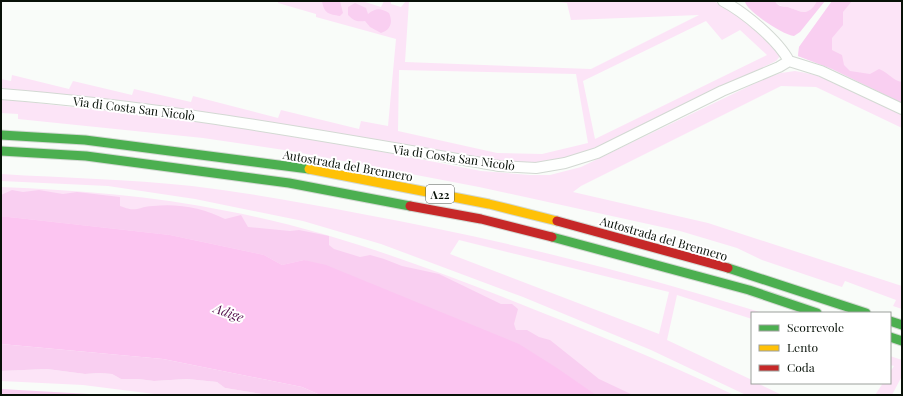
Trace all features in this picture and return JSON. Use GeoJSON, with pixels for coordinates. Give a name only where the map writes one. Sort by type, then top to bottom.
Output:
{"type":"FeatureCollection","features":[{"type":"Feature","properties":{"kind":"highway","name":"Autostrada del Brennero"},"geometry":{"type":"LineString","coordinates":[[1,135],[85,140],[292,166],[489,204],[621,237],[761,277],[863,312]]}},
{"type":"Feature","properties":{"kind":"highway","name":"A22"},"geometry":{"type":"LineString","coordinates":[[1,151],[86,156],[289,183],[482,219],[614,252],[748,290],[814,312]]}},
{"type":"Feature","properties":{"kind":"highway"},"geometry":{"type":"LineString","coordinates":[[891,321],[902,325]]}},
{"type":"Feature","properties":{"kind":"highway"},"geometry":{"type":"LineString","coordinates":[[891,337],[902,342]]}},
{"type":"Feature","properties":{"kind":"street"},"geometry":{"type":"LineString","coordinates":[[723,1],[756,26],[784,51],[788,61],[821,71],[902,109]]}},
{"type":"Feature","properties":{"kind":"street","name":"Via di Costa San Nicolò"},"geometry":{"type":"LineString","coordinates":[[1,94],[60,98],[176,112],[500,166],[536,168],[565,163],[597,153],[722,91],[779,68],[788,61]]}},
{"type":"Feature","properties":{"kind":"shaded area"},"geometry":{"type":"Polygon","coordinates":[[[278,1],[362,1],[381,7],[384,1],[391,1],[391,4],[401,7],[406,1],[409,1],[405,62],[591,69],[699,15],[571,20],[567,3],[550,1],[712,1],[740,16],[758,31],[781,55],[776,61],[584,154],[539,163],[520,164],[511,164],[1,89],[1,79],[11,81],[12,75],[69,89],[73,81],[132,95],[134,89],[191,102],[193,96],[278,118],[281,110],[359,129],[361,121],[388,126],[396,39],[316,17],[316,14],[278,3],[278,1]],[[706,21],[583,81],[595,139],[767,55],[740,30],[722,40],[706,21]],[[399,70],[398,131],[497,153],[542,154],[588,143],[576,74],[399,70]]]}},
{"type":"Feature","properties":{"kind":"shaded area"},"geometry":{"type":"Polygon","coordinates":[[[322,1],[340,1],[343,13],[340,16],[328,13],[324,9],[322,1]]]}},
{"type":"Feature","properties":{"kind":"shaded area"},"geometry":{"type":"Polygon","coordinates":[[[775,1],[817,1],[811,9],[801,12],[788,7],[780,6],[775,1]]]}},
{"type":"Feature","properties":{"kind":"shaded area"},"geometry":{"type":"Polygon","coordinates":[[[775,1],[780,6],[804,12],[811,9],[817,1],[825,1],[800,32],[794,36],[782,32],[766,22],[752,11],[745,2],[775,1]]]}},
{"type":"Feature","properties":{"kind":"shaded area"},"geometry":{"type":"Polygon","coordinates":[[[832,1],[902,1],[902,103],[832,69],[798,56],[799,47],[832,1]]]}},
{"type":"Feature","properties":{"kind":"shaded area"},"geometry":{"type":"Polygon","coordinates":[[[832,1],[852,1],[843,12],[843,25],[832,38],[832,50],[842,55],[844,65],[850,71],[870,74],[879,69],[896,80],[902,82],[902,103],[832,69],[798,56],[799,47],[832,1]]]}},
{"type":"Feature","properties":{"kind":"shaded area"},"geometry":{"type":"Polygon","coordinates":[[[355,3],[366,8],[368,14],[378,9],[389,13],[391,22],[389,28],[381,33],[370,27],[365,21],[356,21],[352,19],[348,15],[348,7],[355,3]]]}},
{"type":"Feature","properties":{"kind":"shaded area"},"geometry":{"type":"Polygon","coordinates":[[[795,71],[837,83],[902,115],[902,128],[816,87],[781,86],[581,186],[573,192],[708,223],[902,286],[902,309],[893,306],[896,300],[845,281],[842,287],[762,260],[737,248],[680,231],[479,187],[291,151],[203,138],[18,119],[18,114],[1,113],[1,99],[196,121],[332,142],[481,171],[550,175],[581,167],[764,79],[781,73],[795,71]]]}},
{"type":"Feature","properties":{"kind":"shaded area"},"geometry":{"type":"Polygon","coordinates":[[[1,174],[120,180],[192,186],[256,195],[463,234],[614,270],[664,284],[760,312],[751,312],[751,319],[677,295],[667,340],[751,380],[751,384],[759,384],[782,395],[746,395],[651,350],[523,297],[381,244],[303,221],[195,199],[108,186],[1,181],[1,174]],[[459,240],[450,254],[659,334],[669,292],[459,240]]]}},
{"type":"Feature","properties":{"kind":"shaded area"},"geometry":{"type":"Polygon","coordinates":[[[1,187],[86,192],[171,201],[263,218],[298,227],[401,259],[503,297],[649,356],[734,395],[596,395],[9,217],[1,217],[1,187]]]}},
{"type":"Feature","properties":{"kind":"shaded area"},"geometry":{"type":"Polygon","coordinates":[[[12,190],[23,192],[39,190],[63,194],[77,192],[120,197],[120,206],[130,209],[162,205],[190,207],[225,219],[241,215],[248,227],[290,231],[299,230],[329,236],[329,245],[334,249],[360,257],[370,255],[402,266],[439,274],[501,304],[512,304],[518,309],[514,324],[516,330],[527,330],[539,337],[550,340],[599,379],[633,395],[596,395],[304,260],[282,265],[264,255],[170,235],[1,217],[1,195],[12,190]]]}},
{"type":"Feature","properties":{"kind":"shaded area"},"geometry":{"type":"Polygon","coordinates":[[[1,344],[163,359],[302,387],[320,395],[268,395],[225,388],[217,382],[187,379],[154,381],[121,379],[112,374],[85,374],[47,369],[1,371],[1,344]]]}},
{"type":"Feature","properties":{"kind":"shaded area"},"geometry":{"type":"Polygon","coordinates":[[[891,356],[902,360],[902,376],[892,395],[875,395],[882,384],[891,384],[891,370],[894,366],[891,365],[891,356]]]}},
{"type":"Feature","properties":{"kind":"shaded area"},"geometry":{"type":"Polygon","coordinates":[[[47,369],[85,374],[112,374],[121,379],[154,381],[187,379],[217,382],[225,388],[268,395],[162,395],[83,385],[1,381],[1,371],[47,369]]]}},
{"type":"Feature","properties":{"kind":"shaded area"},"geometry":{"type":"Polygon","coordinates":[[[1,389],[107,395],[1,395],[1,389]]]}},
{"type":"Feature","properties":{"kind":"water","name":"Adige"},"geometry":{"type":"Polygon","coordinates":[[[1,217],[170,235],[264,255],[282,265],[304,260],[326,265],[519,344],[596,395],[320,395],[302,387],[163,359],[1,344],[1,217]]]}},
{"type":"Feature","properties":{"kind":"traffic: fast"},"geometry":{"type":"LineString","coordinates":[[1,135],[85,140],[309,169]]}},
{"type":"Feature","properties":{"kind":"traffic: fast"},"geometry":{"type":"LineString","coordinates":[[1,151],[86,156],[289,183],[410,206]]}},
{"type":"Feature","properties":{"kind":"traffic: fast"},"geometry":{"type":"LineString","coordinates":[[552,237],[749,290],[814,312]]}},
{"type":"Feature","properties":{"kind":"traffic: fast"},"geometry":{"type":"LineString","coordinates":[[728,268],[863,312]]}},
{"type":"Feature","properties":{"kind":"traffic: fast"},"geometry":{"type":"LineString","coordinates":[[891,321],[902,325]]}},
{"type":"Feature","properties":{"kind":"traffic: fast"},"geometry":{"type":"LineString","coordinates":[[891,337],[902,341]]}},
{"type":"Feature","properties":{"kind":"traffic: slow"},"geometry":{"type":"LineString","coordinates":[[309,169],[489,204],[557,221]]}},
{"type":"Feature","properties":{"kind":"traffic: jam"},"geometry":{"type":"LineString","coordinates":[[410,206],[481,219],[552,237]]}},
{"type":"Feature","properties":{"kind":"traffic: jam"},"geometry":{"type":"LineString","coordinates":[[557,221],[728,268]]}}]}
